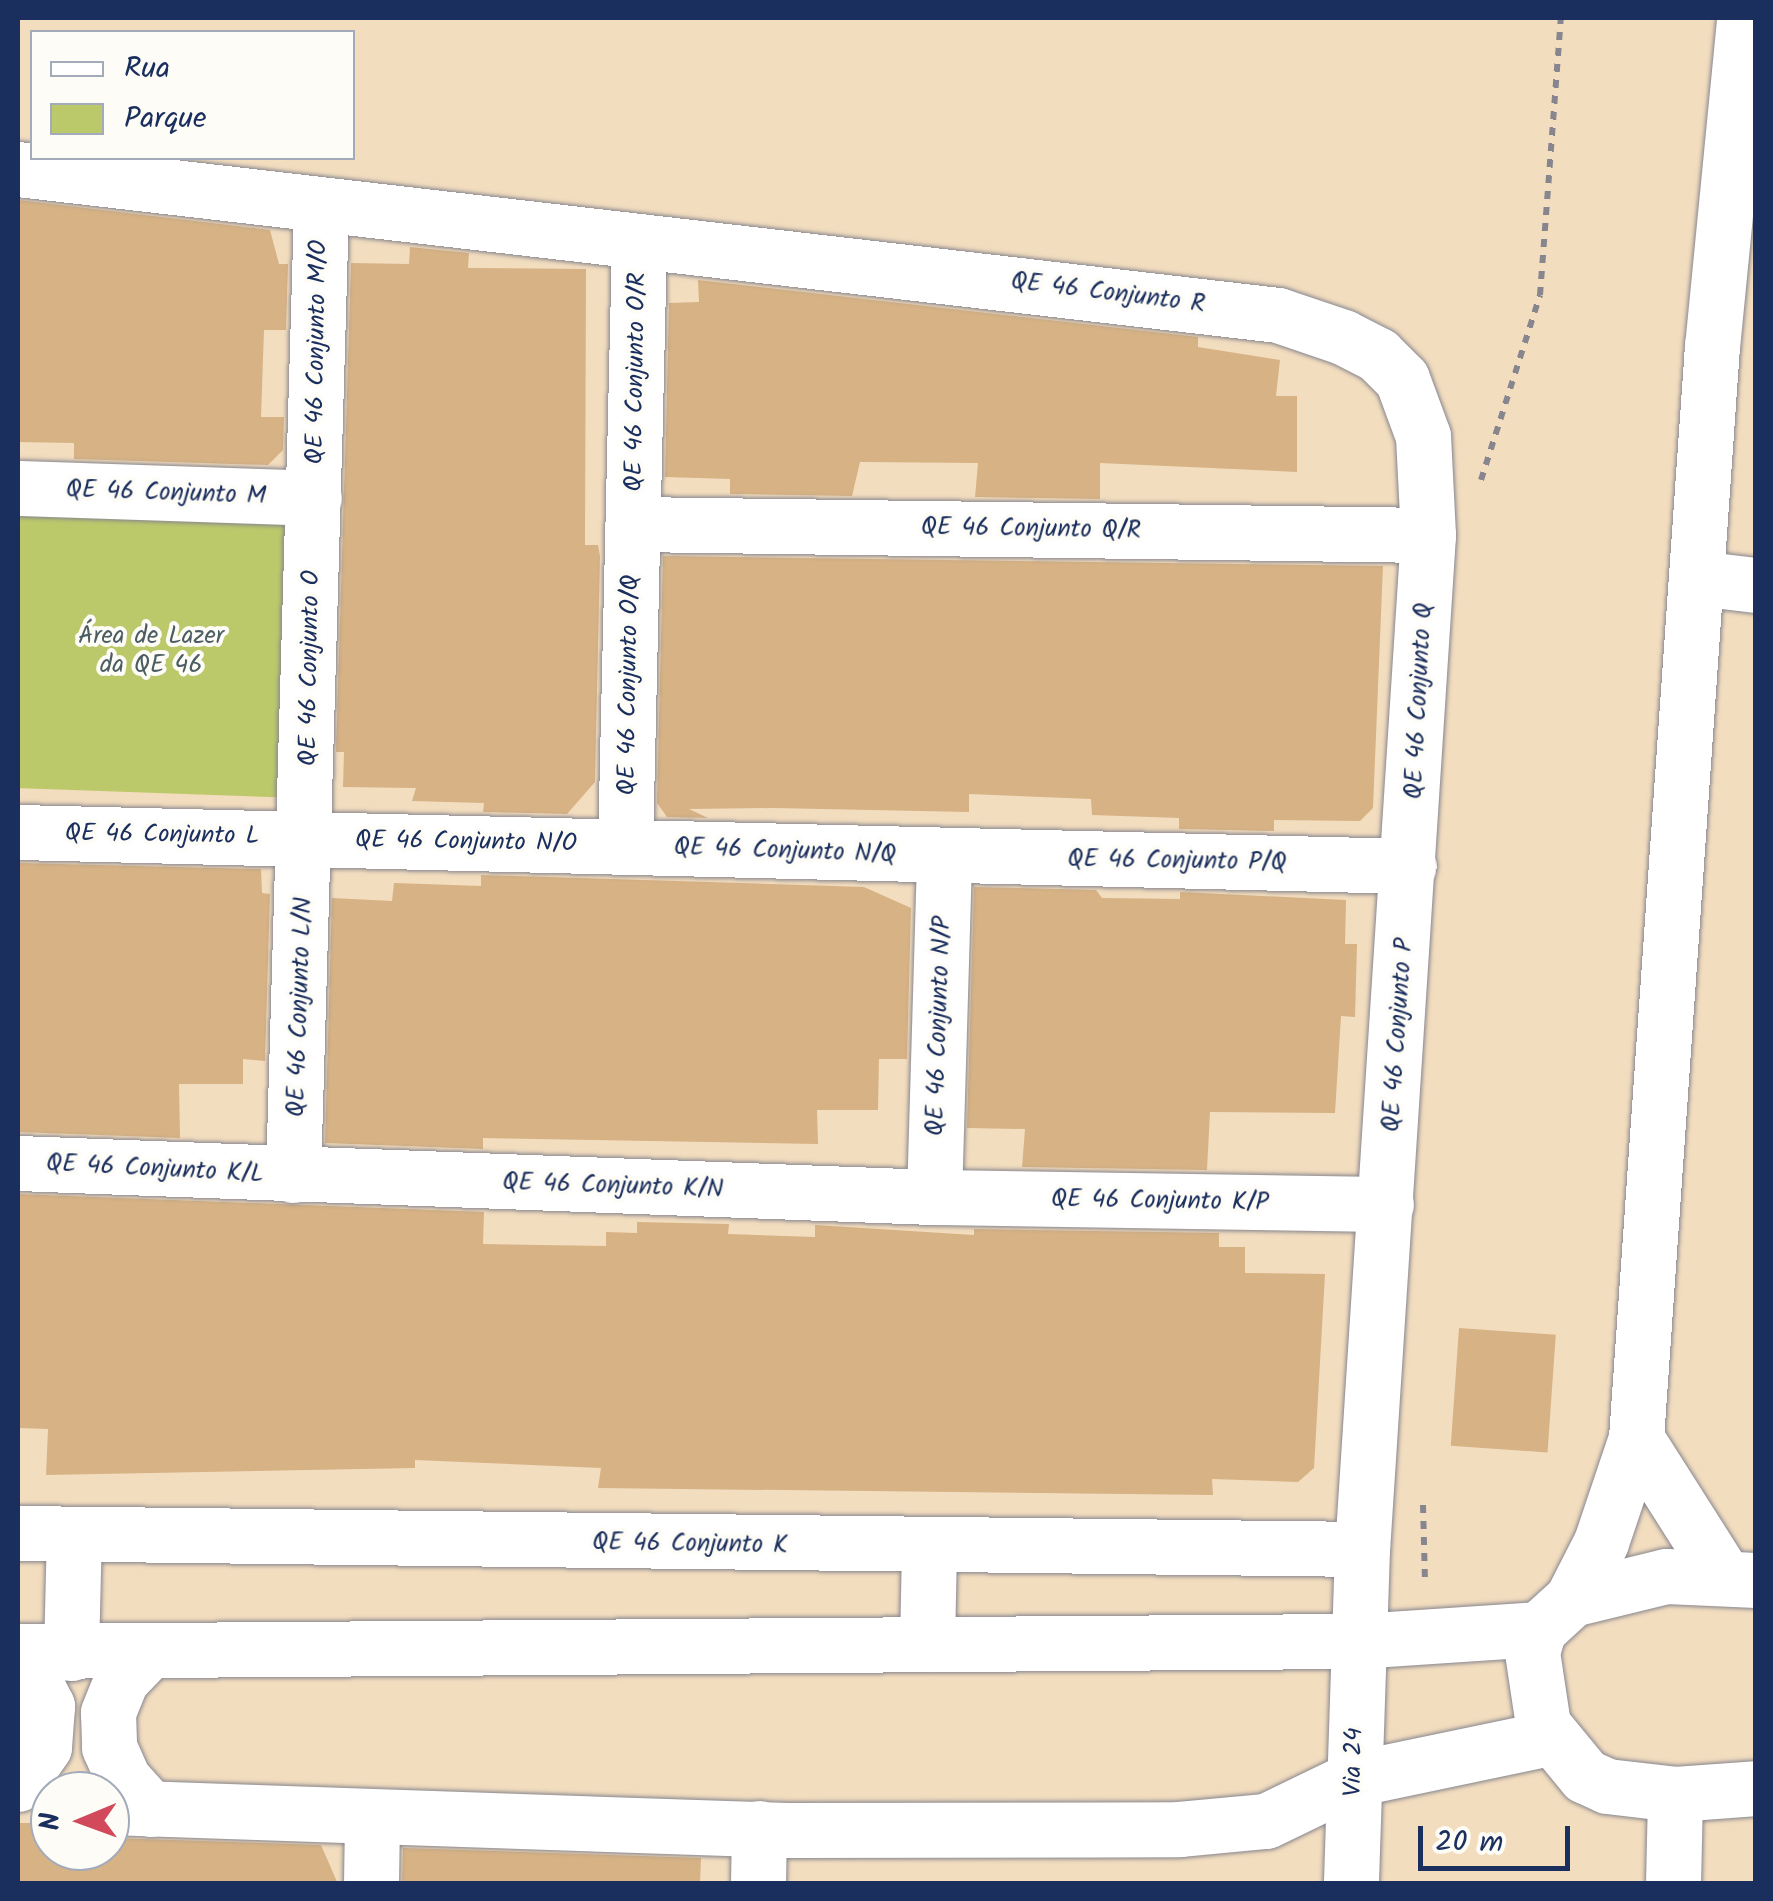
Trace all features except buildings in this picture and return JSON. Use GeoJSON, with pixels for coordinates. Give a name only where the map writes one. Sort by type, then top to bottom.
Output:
{"type":"FeatureCollection","features":[{"type":"Feature","properties":{"kind":"street"},"geometry":{"type":"LineString","coordinates":[[1747,39],[1697,578],[1636,1438],[1601,1542],[1555,1614],[1533,1670],[1549,1738],[1596,1781],[1675,1794],[1756,1788]]}},
{"type":"Feature","properties":{"kind":"street"},"geometry":{"type":"LineString","coordinates":[[18,169],[639,241]]}},
{"type":"Feature","properties":{"kind":"street","name":"QE 46 Conjunto M/O"},"geometry":{"type":"LineString","coordinates":[[314,498],[321,207]]}},
{"type":"Feature","properties":{"kind":"street","name":"QE 46 Conjunto O/R"},"geometry":{"type":"LineString","coordinates":[[633,524],[639,241]]}},
{"type":"Feature","properties":{"kind":"street","name":"QE 46 Conjunto R"},"geometry":{"type":"LineString","coordinates":[[639,241],[1124,292],[1278,315],[1343,337],[1378,355],[1402,379],[1423,436],[1428,535]]}},
{"type":"Feature","properties":{"kind":"street","name":"QE 46 Conjunto M"},"geometry":{"type":"LineString","coordinates":[[18,488],[314,498]]}},
{"type":"Feature","properties":{"kind":"street","name":"QE 46 Conjunto O"},"geometry":{"type":"LineString","coordinates":[[306,839],[314,498]]}},
{"type":"Feature","properties":{"kind":"street","name":"QE 46 Conjunto Q/R"},"geometry":{"type":"LineString","coordinates":[[633,524],[1428,535]]}},
{"type":"Feature","properties":{"kind":"street","name":"QE 46 Conjunto O/Q"},"geometry":{"type":"LineString","coordinates":[[625,846],[633,524]]}},
{"type":"Feature","properties":{"kind":"street","name":"QE 46 Conjunto Q"},"geometry":{"type":"LineString","coordinates":[[1409,866],[1428,535]]}},
{"type":"Feature","properties":{"kind":"street"},"geometry":{"type":"LineString","coordinates":[[1697,578],[1756,584]]}},
{"type":"Feature","properties":{"kind":"street","name":"QE 46 Conjunto L"},"geometry":{"type":"LineString","coordinates":[[18,832],[306,839]]}},
{"type":"Feature","properties":{"kind":"street","name":"QE 46 Conjunto N/O"},"geometry":{"type":"LineString","coordinates":[[306,839],[625,846]]}},
{"type":"Feature","properties":{"kind":"street","name":"QE 46 Conjunto L/N"},"geometry":{"type":"LineString","coordinates":[[293,1176],[306,839]]}},
{"type":"Feature","properties":{"kind":"street","name":"QE 46 Conjunto N/Q"},"geometry":{"type":"LineString","coordinates":[[625,846],[944,856]]}},
{"type":"Feature","properties":{"kind":"street","name":"QE 46 Conjunto P/Q"},"geometry":{"type":"LineString","coordinates":[[944,856],[1409,866]]}},
{"type":"Feature","properties":{"kind":"street","name":"QE 46 Conjunto N/P"},"geometry":{"type":"LineString","coordinates":[[934,1197],[944,856]]}},
{"type":"Feature","properties":{"kind":"street","name":"QE 46 Conjunto P"},"geometry":{"type":"LineString","coordinates":[[1386,1204],[1409,866]]}},
{"type":"Feature","properties":{"kind":"street","name":"QE 46 Conjunto K/L"},"geometry":{"type":"LineString","coordinates":[[18,1163],[293,1176]]}},
{"type":"Feature","properties":{"kind":"street","name":"QE 46 Conjunto K/N"},"geometry":{"type":"LineString","coordinates":[[293,1176],[934,1197]]}},
{"type":"Feature","properties":{"kind":"street","name":"QE 46 Conjunto K/P"},"geometry":{"type":"LineString","coordinates":[[934,1197],[1386,1204]]}},
{"type":"Feature","properties":{"kind":"street"},"geometry":{"type":"LineString","coordinates":[[1357,1641],[1386,1204]]}},
{"type":"Feature","properties":{"kind":"street"},"geometry":{"type":"LineString","coordinates":[[1636,1438],[1740,1578]]}},
{"type":"Feature","properties":{"kind":"street","name":"QE 46 Conjunto K"},"geometry":{"type":"LineString","coordinates":[[18,1534],[929,1548],[1362,1549]]}},
{"type":"Feature","properties":{"kind":"street"},"geometry":{"type":"LineString","coordinates":[[72,1653],[74,1534]]}},
{"type":"Feature","properties":{"kind":"street"},"geometry":{"type":"LineString","coordinates":[[927,1644],[929,1548]]}},
{"type":"Feature","properties":{"kind":"street"},"geometry":{"type":"LineString","coordinates":[[18,1651],[145,1655],[1357,1641],[1555,1614],[1635,1581],[1740,1578]]}},
{"type":"Feature","properties":{"kind":"street","name":"Via 24"},"geometry":{"type":"LineString","coordinates":[[1351,1884],[1357,1641]]}},
{"type":"Feature","properties":{"kind":"street"},"geometry":{"type":"LineString","coordinates":[[120,1771],[110,1747],[108,1713],[121,1680],[145,1655]]}},
{"type":"Feature","properties":{"kind":"street"},"geometry":{"type":"LineString","coordinates":[[18,1663],[28,1669],[47,1706],[44,1747],[18,1784]]}},
{"type":"Feature","properties":{"kind":"street"},"geometry":{"type":"LineString","coordinates":[[130,1808],[372,1820],[759,1828],[1214,1826],[1266,1821],[1353,1779],[1549,1738]]}},
{"type":"Feature","properties":{"kind":"street"},"geometry":{"type":"LineString","coordinates":[[1674,1884],[1675,1794]]}},
{"type":"Feature","properties":{"kind":"street"},"geometry":{"type":"LineString","coordinates":[[371,1884],[372,1820]]}},
{"type":"Feature","properties":{"kind":"street"},"geometry":{"type":"LineString","coordinates":[[758,1884],[759,1828]]}},
{"type":"Feature","properties":{"kind":"path"},"geometry":{"type":"LineString","coordinates":[[1540,295],[1561,18]]}},
{"type":"Feature","properties":{"kind":"green space","name":"Área de Lazer da QE 46"},"geometry":{"type":"Polygon","coordinates":[[[18,505],[293,515],[283,797],[18,788],[18,505]]]}}]}
